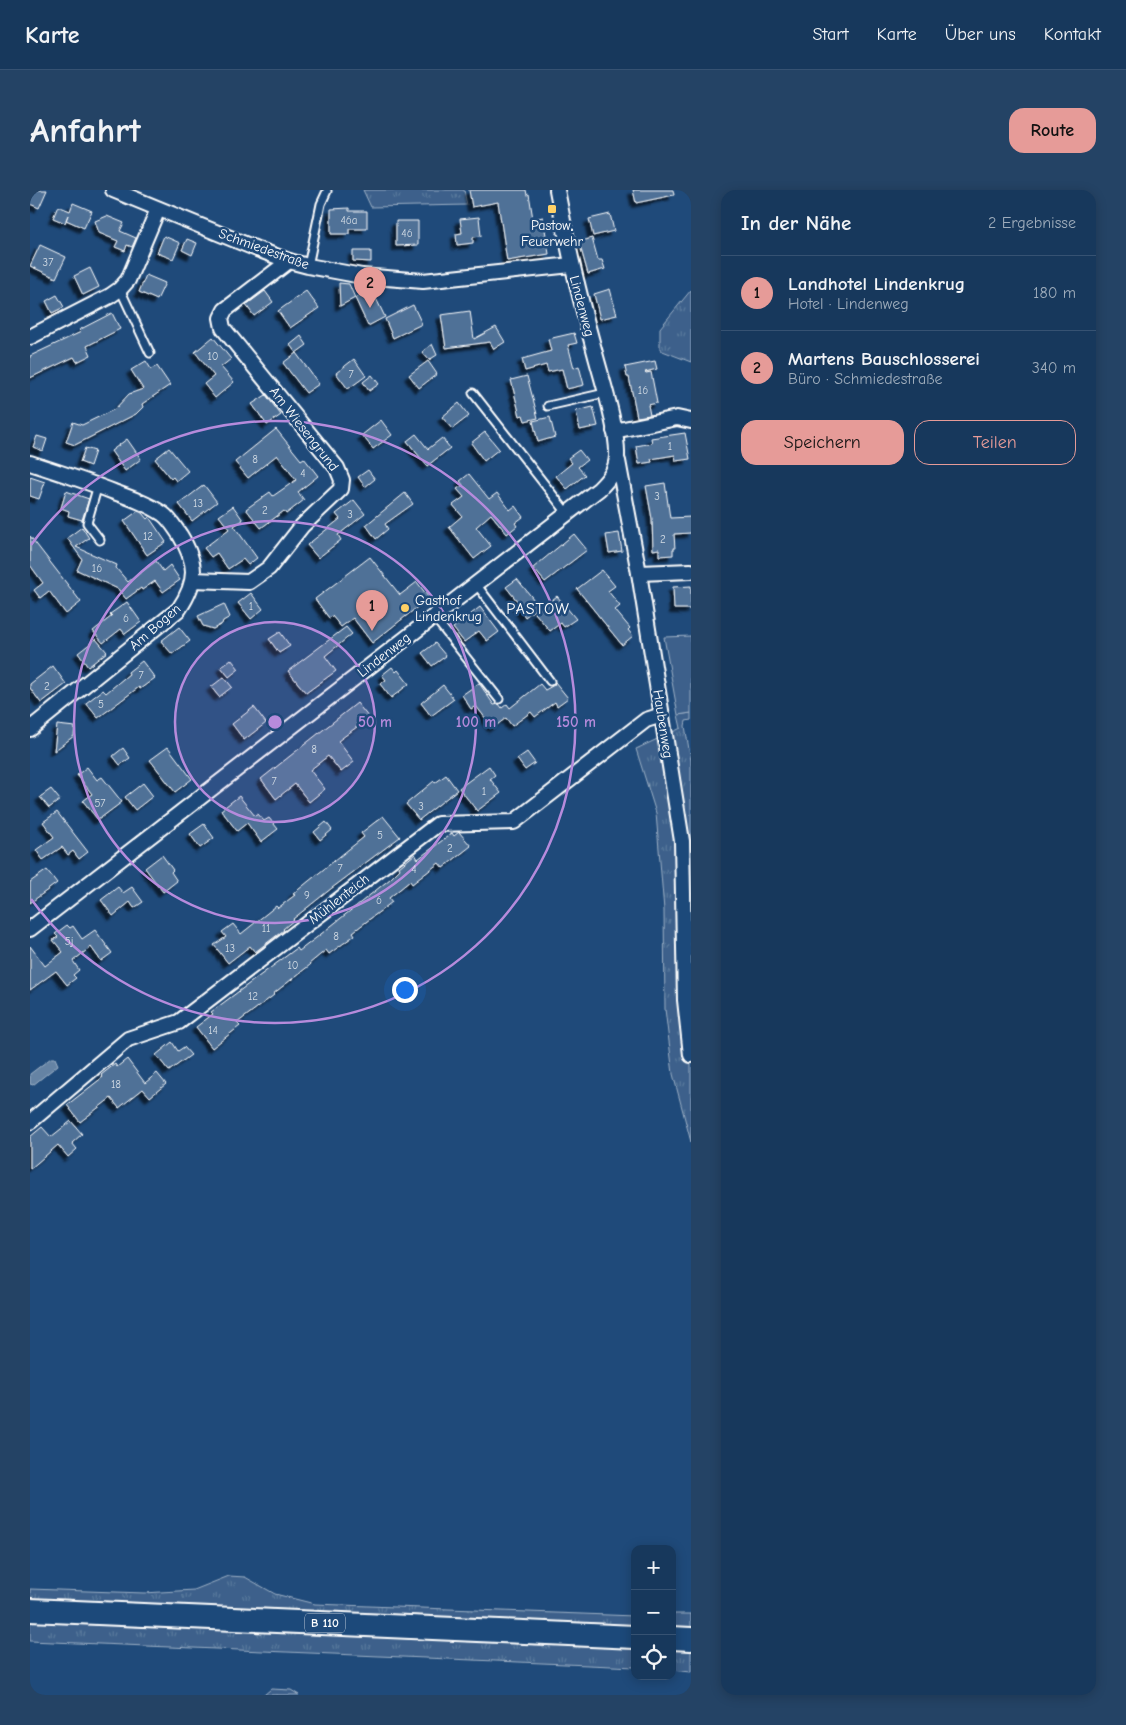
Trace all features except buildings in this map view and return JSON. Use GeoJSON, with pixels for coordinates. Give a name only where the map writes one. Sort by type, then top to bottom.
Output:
{"type":"FeatureCollection","features":[{"type":"Feature","properties":{"kind":"main road","name":"B 110"},"geometry":{"type":"LineString","coordinates":[[30,1610],[631,1636]]}},
{"type":"Feature","properties":{"kind":"main road"},"geometry":{"type":"LineString","coordinates":[[676,1638],[691,1639]]}},
{"type":"Feature","properties":{"kind":"street","name":"Schmiedestraße"},"geometry":{"type":"LineString","coordinates":[[112,190],[290,261],[362,276],[423,281],[571,265]]}},
{"type":"Feature","properties":{"kind":"street","name":"Lindenweg"},"geometry":{"type":"LineString","coordinates":[[30,930],[609,479],[615,469],[617,456],[614,431],[606,393],[571,265],[556,190]]}},
{"type":"Feature","properties":{"kind":"street"},"geometry":{"type":"LineString","coordinates":[[30,337],[120,289],[128,280],[158,209]]}},
{"type":"Feature","properties":{"kind":"street","name":"Am Wiesengrund"},"geometry":{"type":"LineString","coordinates":[[194,580],[248,582],[269,568],[302,526],[341,490],[342,480],[337,468],[222,328],[221,318],[225,310],[290,261]]}},
{"type":"Feature","properties":{"kind":"street"},"geometry":{"type":"LineString","coordinates":[[614,431],[677,418],[691,421]]}},
{"type":"Feature","properties":{"kind":"street","name":"Haubenweg"},"geometry":{"type":"LineString","coordinates":[[617,456],[639,573],[682,841],[685,1000],[691,1055]]}},
{"type":"Feature","properties":{"kind":"street"},"geometry":{"type":"LineString","coordinates":[[30,463],[143,502],[165,515],[188,548],[194,564],[194,580]]}},
{"type":"Feature","properties":{"kind":"street"},"geometry":{"type":"LineString","coordinates":[[639,573],[691,571]]}},
{"type":"Feature","properties":{"kind":"street","name":"Am Bogen"},"geometry":{"type":"LineString","coordinates":[[30,729],[179,609],[188,596],[194,580]]}},
{"type":"Feature","properties":{"kind":"street","name":"Mühlenteich"},"geometry":{"type":"LineString","coordinates":[[30,1122],[128,1039],[179,1022],[438,824],[514,822],[646,720],[662,715]]}},
{"type":"Feature","properties":{"kind":"lane"},"geometry":{"type":"LineString","coordinates":[[308,266],[321,204],[327,191]]}},
{"type":"Feature","properties":{"kind":"lane"},"geometry":{"type":"LineString","coordinates":[[120,289],[150,353]]}},
{"type":"Feature","properties":{"kind":"lane"},"geometry":{"type":"LineString","coordinates":[[473,393],[567,513]]}},
{"type":"Feature","properties":{"kind":"lane"},"geometry":{"type":"LineString","coordinates":[[548,406],[606,393]]}},
{"type":"Feature","properties":{"kind":"lane"},"geometry":{"type":"LineString","coordinates":[[98,485],[87,522],[100,540]]}},
{"type":"Feature","properties":{"kind":"lane"},"geometry":{"type":"LineString","coordinates":[[476,584],[550,681]]}},
{"type":"Feature","properties":{"kind":"lane"},"geometry":{"type":"LineString","coordinates":[[434,617],[499,700]]}},
{"type":"Feature","properties":{"kind":"green space"},"geometry":{"type":"Polygon","coordinates":[[[363,190],[464,190],[467,205],[371,207],[363,190]]]}},
{"type":"Feature","properties":{"kind":"green space"},"geometry":{"type":"Polygon","coordinates":[[[691,290],[691,362],[660,350],[660,328],[691,290]]]}},
{"type":"Feature","properties":{"kind":"green space"},"geometry":{"type":"Polygon","coordinates":[[[691,636],[691,713],[678,715],[664,637],[691,636]]]}},
{"type":"Feature","properties":{"kind":"green space"},"geometry":{"type":"Polygon","coordinates":[[[691,713],[691,720],[686,721],[685,726],[691,761],[691,1142],[673,1074],[665,1009],[664,910],[656,813],[636,749],[681,728],[678,715],[691,713]]]}},
{"type":"Feature","properties":{"kind":"green space"},"geometry":{"type":"Polygon","coordinates":[[[229,1576],[245,1577],[275,1594],[315,1604],[631,1616],[631,1667],[30,1641],[30,1589],[144,1593],[194,1590],[229,1576]]]}},
{"type":"Feature","properties":{"kind":"green space"},"geometry":{"type":"Polygon","coordinates":[[[676,1614],[691,1614],[691,1672],[676,1670],[676,1614]]]}},
{"type":"Feature","properties":{"kind":"green space"},"geometry":{"type":"Polygon","coordinates":[[[271,1689],[291,1690],[299,1695],[264,1695],[271,1689]]]}},
{"type":"Feature","properties":{"kind":"shaded area"},"geometry":{"type":"Polygon","coordinates":[[[51,1058],[55,1058],[58,1065],[33,1085],[30,1084],[30,1074],[51,1058]]]}},
{"type":"Feature","properties":{"kind":"place","name":"Pastow, Feuerwehr"},"geometry":{"type":"Point","coordinates":[552,209]}},
{"type":"Feature","properties":{"kind":"place","name":"Martens Bauschlosserei"},"geometry":{"type":"Point","coordinates":[370,308]}},
{"type":"Feature","properties":{"kind":"place","name":"Gasthof Lindenkrug"},"geometry":{"type":"Point","coordinates":[405,608]}},
{"type":"Feature","properties":{"kind":"place","name":"Landhotel Lindenkrug"},"geometry":{"type":"Point","coordinates":[372,631]}},
{"type":"Feature","properties":{"kind":"district","name":"PASTOW"},"geometry":{"type":"Point","coordinates":[538,609]}}]}
